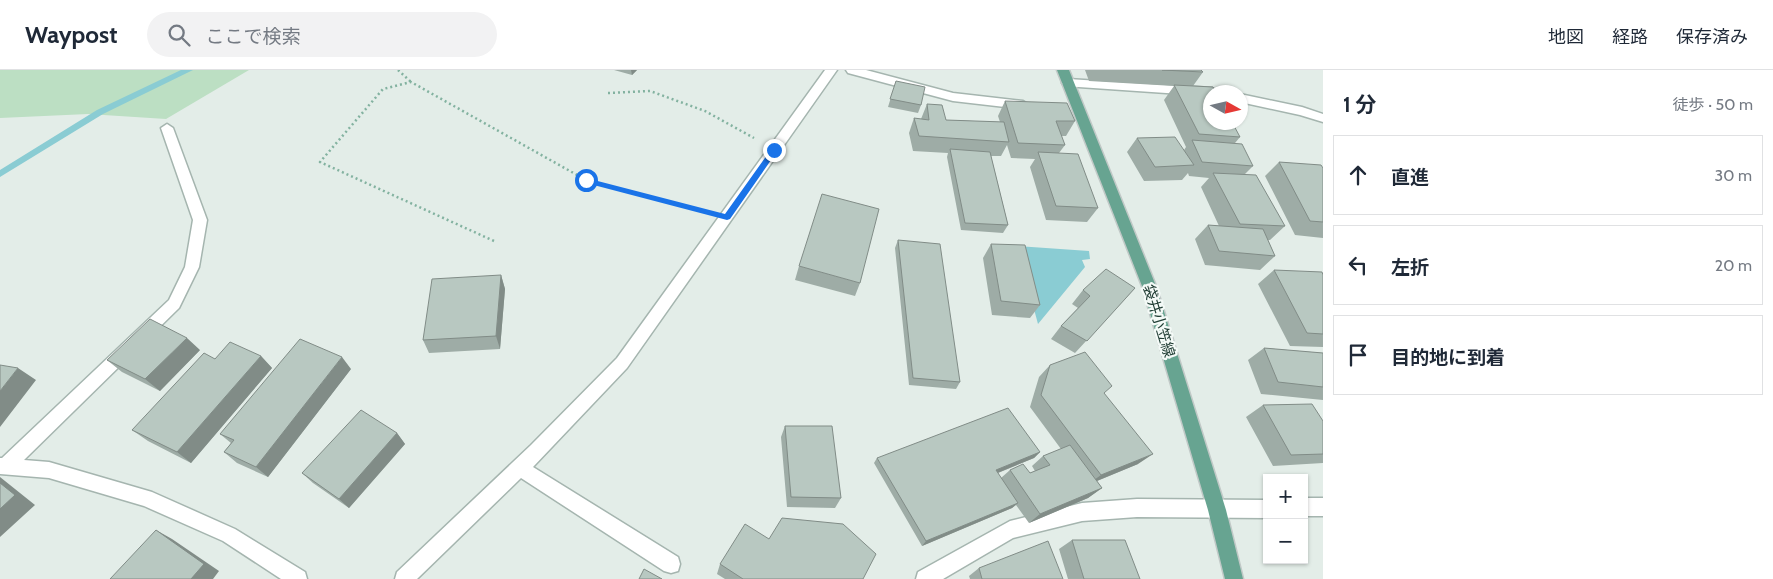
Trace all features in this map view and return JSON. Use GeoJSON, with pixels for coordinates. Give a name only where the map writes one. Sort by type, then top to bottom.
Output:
{"type":"FeatureCollection","features":[{"type":"Feature","properties":{"kind":"main road","name":"袋井小笠線"},"geometry":{"type":"LineString","coordinates":[[1066,77],[1074,110],[1149,286],[1217,510],[1234,579]]}},
{"type":"Feature","properties":{"kind":"street"},"geometry":{"type":"LineString","coordinates":[[404,579],[520,468],[622,363],[831,70]]}},
{"type":"Feature","properties":{"kind":"street"},"geometry":{"type":"LineString","coordinates":[[852,70],[953,97],[1031,106]]}},
{"type":"Feature","properties":{"kind":"street"},"geometry":{"type":"LineString","coordinates":[[1066,77],[1203,91]]}},
{"type":"Feature","properties":{"kind":"street"},"geometry":{"type":"LineString","coordinates":[[1248,100],[1302,111],[1323,118]]}},
{"type":"Feature","properties":{"kind":"street"},"geometry":{"type":"LineString","coordinates":[[3,466],[174,304],[192,267],[200,220],[166,128]]}},
{"type":"Feature","properties":{"kind":"street"},"geometry":{"type":"LineString","coordinates":[[3,466],[49,470],[146,498],[229,535],[298,579]]}},
{"type":"Feature","properties":{"kind":"street"},"geometry":{"type":"LineString","coordinates":[[520,468],[671,564]]}},
{"type":"Feature","properties":{"kind":"street"},"geometry":{"type":"LineString","coordinates":[[1308,508],[1323,507]]}},
{"type":"Feature","properties":{"kind":"street"},"geometry":{"type":"LineString","coordinates":[[925,579],[1010,530],[1082,512],[1137,508],[1263,509]]}},
{"type":"Feature","properties":{"kind":"path"},"geometry":{"type":"LineString","coordinates":[[398,70],[411,82],[586,180],[727,217]]}},
{"type":"Feature","properties":{"kind":"path"},"geometry":{"type":"LineString","coordinates":[[411,82],[383,88],[320,162],[494,241]]}},
{"type":"Feature","properties":{"kind":"path"},"geometry":{"type":"LineString","coordinates":[[608,92],[650,91],[705,111],[774,150]]}},
{"type":"Feature","properties":{"kind":"green space"},"geometry":{"type":"Polygon","coordinates":[[[0,70],[249,70],[166,119],[88,114],[0,118],[0,70]]]}},
{"type":"Feature","properties":{"kind":"water"},"geometry":{"type":"Polygon","coordinates":[[[1017,246],[1089,251],[1090,259],[1082,260],[1085,267],[1038,324],[1017,246]]]}},
{"type":"Feature","properties":{"kind":"building"},"geometry":{"type":"Polygon","coordinates":[[[1162,70],[1201,70],[1203,72],[1162,70]]]}},
{"type":"Feature","properties":{"kind":"building"},"geometry":{"type":"Polygon","coordinates":[[[896,81],[925,87],[921,105],[890,99],[896,81]]]}},
{"type":"Feature","properties":{"kind":"building"},"geometry":{"type":"Polygon","coordinates":[[[1174,85],[1203,86],[1203,130],[1236,130],[1240,137],[1199,134],[1174,85]]]}},
{"type":"Feature","properties":{"kind":"building"},"geometry":{"type":"Polygon","coordinates":[[[1005,101],[1067,103],[1075,121],[1056,121],[1065,145],[1018,143],[1005,101]]]}},
{"type":"Feature","properties":{"kind":"building"},"geometry":{"type":"Polygon","coordinates":[[[927,104],[942,105],[946,120],[1004,122],[1009,142],[919,136],[914,118],[929,120],[927,104]]]}},
{"type":"Feature","properties":{"kind":"building"},"geometry":{"type":"Polygon","coordinates":[[[1175,137],[1194,165],[1155,167],[1137,138],[1175,137]]]}},
{"type":"Feature","properties":{"kind":"building"},"geometry":{"type":"Polygon","coordinates":[[[1192,140],[1242,144],[1253,166],[1202,162],[1192,140]]]}},
{"type":"Feature","properties":{"kind":"building"},"geometry":{"type":"Polygon","coordinates":[[[950,149],[990,152],[1008,225],[965,223],[950,149]]]}},
{"type":"Feature","properties":{"kind":"building"},"geometry":{"type":"Polygon","coordinates":[[[1038,152],[1078,154],[1098,208],[1056,206],[1038,152]]]}},
{"type":"Feature","properties":{"kind":"building"},"geometry":{"type":"Polygon","coordinates":[[[1279,162],[1321,165],[1323,168],[1323,222],[1310,221],[1279,162]]]}},
{"type":"Feature","properties":{"kind":"building"},"geometry":{"type":"Polygon","coordinates":[[[1213,173],[1256,175],[1285,226],[1240,224],[1213,173]]]}},
{"type":"Feature","properties":{"kind":"building"},"geometry":{"type":"Polygon","coordinates":[[[822,194],[879,209],[860,283],[799,266],[822,194]]]}},
{"type":"Feature","properties":{"kind":"building"},"geometry":{"type":"Polygon","coordinates":[[[1208,225],[1263,229],[1275,256],[1219,251],[1208,225]]]}},
{"type":"Feature","properties":{"kind":"building"},"geometry":{"type":"Polygon","coordinates":[[[898,240],[940,244],[960,382],[913,378],[898,240]]]}},
{"type":"Feature","properties":{"kind":"building"},"geometry":{"type":"Polygon","coordinates":[[[991,244],[1025,245],[1040,305],[1001,301],[991,244]]]}},
{"type":"Feature","properties":{"kind":"building"},"geometry":{"type":"Polygon","coordinates":[[[1106,269],[1135,288],[1087,341],[1061,326],[1090,296],[1083,290],[1106,269]]]}},
{"type":"Feature","properties":{"kind":"building"},"geometry":{"type":"Polygon","coordinates":[[[1274,270],[1322,272],[1323,334],[1307,333],[1274,270]]]}},
{"type":"Feature","properties":{"kind":"building"},"geometry":{"type":"Polygon","coordinates":[[[501,275],[496,336],[423,340],[432,279],[501,275]]]}},
{"type":"Feature","properties":{"kind":"building"},"geometry":{"type":"Polygon","coordinates":[[[150,319],[187,338],[145,379],[107,360],[150,319]]]}},
{"type":"Feature","properties":{"kind":"building"},"geometry":{"type":"Polygon","coordinates":[[[300,339],[342,357],[256,467],[224,452],[234,440],[220,434],[300,339]]]}},
{"type":"Feature","properties":{"kind":"building"},"geometry":{"type":"Polygon","coordinates":[[[230,342],[261,356],[177,452],[132,430],[204,353],[215,359],[230,342]]]}},
{"type":"Feature","properties":{"kind":"building"},"geometry":{"type":"Polygon","coordinates":[[[1264,348],[1323,353],[1323,387],[1278,382],[1264,348]]]}},
{"type":"Feature","properties":{"kind":"building"},"geometry":{"type":"Polygon","coordinates":[[[1085,352],[1112,386],[1104,393],[1153,454],[1101,475],[1041,395],[1050,365],[1085,352]]]}},
{"type":"Feature","properties":{"kind":"building"},"geometry":{"type":"Polygon","coordinates":[[[0,365],[18,368],[0,391],[0,365]]]}},
{"type":"Feature","properties":{"kind":"building"},"geometry":{"type":"Polygon","coordinates":[[[1312,404],[1323,421],[1323,454],[1291,455],[1263,405],[1312,404]]]}},
{"type":"Feature","properties":{"kind":"building"},"geometry":{"type":"Polygon","coordinates":[[[1008,408],[1040,452],[996,470],[1018,503],[926,541],[877,458],[1008,408]]]}},
{"type":"Feature","properties":{"kind":"building"},"geometry":{"type":"Polygon","coordinates":[[[361,410],[397,433],[339,499],[302,473],[361,410]]]}},
{"type":"Feature","properties":{"kind":"building"},"geometry":{"type":"Polygon","coordinates":[[[785,426],[832,426],[841,498],[791,497],[785,426]]]}},
{"type":"Feature","properties":{"kind":"building"},"geometry":{"type":"Polygon","coordinates":[[[1070,445],[1102,488],[1040,514],[1010,470],[1023,464],[1030,473],[1050,465],[1043,456],[1070,445]]]}},
{"type":"Feature","properties":{"kind":"building"},"geometry":{"type":"Polygon","coordinates":[[[0,483],[15,495],[0,509],[0,483]]]}},
{"type":"Feature","properties":{"kind":"building"},"geometry":{"type":"Polygon","coordinates":[[[782,518],[843,524],[876,554],[863,579],[743,579],[720,564],[745,524],[769,539],[782,518]]]}},
{"type":"Feature","properties":{"kind":"building"},"geometry":{"type":"Polygon","coordinates":[[[156,530],[204,564],[191,579],[110,579],[156,530]]]}},
{"type":"Feature","properties":{"kind":"building"},"geometry":{"type":"Polygon","coordinates":[[[1072,540],[1125,540],[1140,579],[1084,579],[1072,540]]]}},
{"type":"Feature","properties":{"kind":"building"},"geometry":{"type":"Polygon","coordinates":[[[1048,541],[1063,579],[982,579],[979,568],[1048,541]]]}},
{"type":"Feature","properties":{"kind":"building"},"geometry":{"type":"Polygon","coordinates":[[[644,569],[662,579],[639,579],[644,569]]]}},
{"type":"Feature","properties":{"kind":"waterway"},"geometry":{"type":"LineString","coordinates":[[0,174],[100,112],[177,74],[189,70]]}},
{"type":"Feature","properties":{"kind":"route"},"geometry":{"type":"LineString","coordinates":[[586,180],[727,217],[774,150]]}}]}
